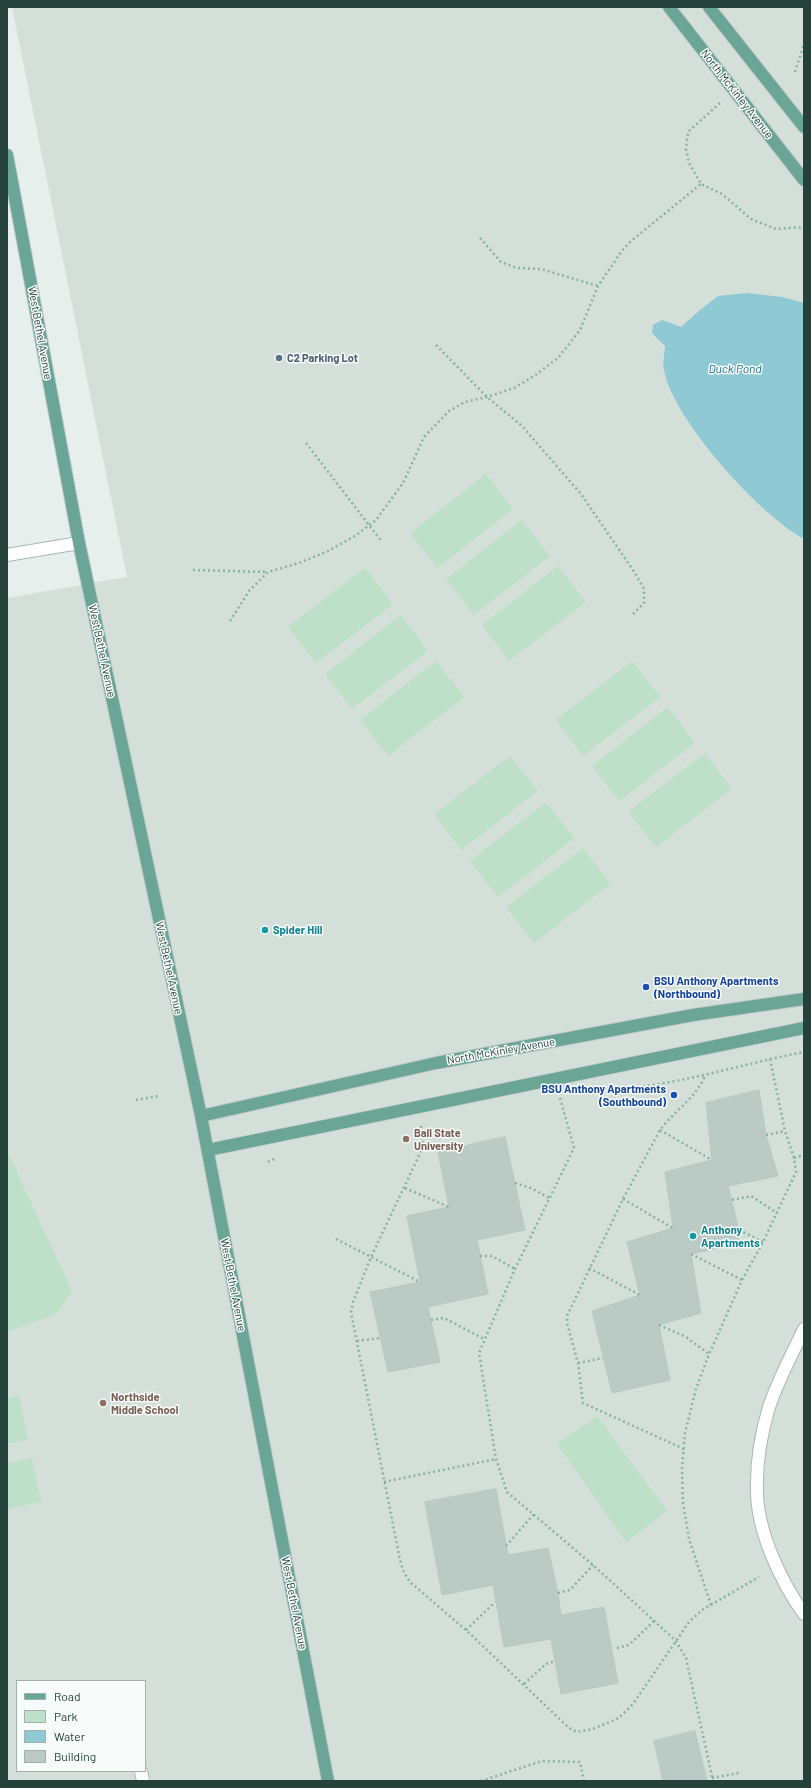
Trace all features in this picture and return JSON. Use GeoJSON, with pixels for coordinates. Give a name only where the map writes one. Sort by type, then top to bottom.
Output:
{"type":"FeatureCollection","features":[{"type":"Feature","properties":{"kind":"main road","name":"North McKinley Avenue"},"geometry":{"type":"LineString","coordinates":[[669,7],[804,180]]}},
{"type":"Feature","properties":{"kind":"main road"},"geometry":{"type":"LineString","coordinates":[[709,7],[804,127]]}},
{"type":"Feature","properties":{"kind":"main road","name":"West Bethel Avenue"},"geometry":{"type":"LineString","coordinates":[[8,161],[79,543],[208,1150],[328,1781]]}},
{"type":"Feature","properties":{"kind":"main road","name":"North McKinley Avenue"},"geometry":{"type":"LineString","coordinates":[[201,1116],[436,1063],[693,1015],[804,999]]}},
{"type":"Feature","properties":{"kind":"main road"},"geometry":{"type":"LineString","coordinates":[[208,1150],[804,1028]]}},
{"type":"Feature","properties":{"kind":"street"},"geometry":{"type":"LineString","coordinates":[[7,555],[79,543]]}},
{"type":"Feature","properties":{"kind":"street"},"geometry":{"type":"LineString","coordinates":[[804,1329],[781,1377],[770,1406],[758,1459],[756,1492],[761,1520],[770,1549],[793,1599],[804,1614]]}},
{"type":"Feature","properties":{"kind":"path"},"geometry":{"type":"LineString","coordinates":[[795,72],[804,44]]}},
{"type":"Feature","properties":{"kind":"path"},"geometry":{"type":"LineString","coordinates":[[718,96],[722,102],[688,132],[686,149],[689,163],[701,184],[722,194],[751,219],[776,229],[804,227]]}},
{"type":"Feature","properties":{"kind":"path"},"geometry":{"type":"LineString","coordinates":[[193,570],[268,572],[299,563],[328,551],[355,536],[376,520],[403,483],[424,437],[449,411],[465,402],[487,397],[514,388],[534,376],[558,358],[580,330],[598,286],[621,252],[631,240],[701,184]]}},
{"type":"Feature","properties":{"kind":"path"},"geometry":{"type":"LineString","coordinates":[[480,238],[501,262],[517,268],[542,269],[598,286]]}},
{"type":"Feature","properties":{"kind":"path"},"geometry":{"type":"LineString","coordinates":[[436,345],[487,397],[522,426],[580,494],[644,589],[644,603],[633,614]]}},
{"type":"Feature","properties":{"kind":"path"},"geometry":{"type":"LineString","coordinates":[[306,442],[382,542]]}},
{"type":"Feature","properties":{"kind":"path"},"geometry":{"type":"LineString","coordinates":[[230,621],[249,591],[268,572]]}},
{"type":"Feature","properties":{"kind":"path"},"geometry":{"type":"LineString","coordinates":[[711,1605],[689,1539],[683,1503],[682,1469],[685,1433],[696,1389],[709,1354],[742,1280],[763,1242],[796,1172],[794,1158],[784,1131],[770,1059]]}},
{"type":"Feature","properties":{"kind":"path"},"geometry":{"type":"LineString","coordinates":[[684,1449],[583,1403],[578,1363],[567,1323],[567,1316],[623,1200],[660,1130],[700,1088],[705,1076]]}},
{"type":"Feature","properties":{"kind":"path"},"geometry":{"type":"LineString","coordinates":[[136,1100],[158,1096]]}},
{"type":"Feature","properties":{"kind":"path"},"geometry":{"type":"LineString","coordinates":[[560,1097],[574,1148],[515,1269],[479,1353],[496,1459],[507,1492],[593,1565],[655,1620],[675,1640],[686,1658],[713,1780],[739,1773]]}},
{"type":"Feature","properties":{"kind":"path"},"geometry":{"type":"LineString","coordinates":[[421,1122],[423,1147],[405,1188],[371,1257],[353,1302],[351,1312],[358,1341],[384,1482],[404,1573],[411,1583],[466,1630],[569,1728],[577,1732],[593,1729],[619,1718],[633,1704],[675,1640],[689,1622],[711,1605],[754,1579],[778,1568]]}},
{"type":"Feature","properties":{"kind":"path"},"geometry":{"type":"LineString","coordinates":[[660,1130],[712,1160]]}},
{"type":"Feature","properties":{"kind":"path"},"geometry":{"type":"LineString","coordinates":[[766,1135],[784,1131]]}},
{"type":"Feature","properties":{"kind":"path"},"geometry":{"type":"LineString","coordinates":[[794,1158],[804,1155]]}},
{"type":"Feature","properties":{"kind":"path"},"geometry":{"type":"LineString","coordinates":[[515,1183],[531,1188],[549,1198]]}},
{"type":"Feature","properties":{"kind":"path"},"geometry":{"type":"LineString","coordinates":[[405,1188],[449,1207]]}},
{"type":"Feature","properties":{"kind":"path"},"geometry":{"type":"LineString","coordinates":[[732,1200],[751,1196],[777,1213]]}},
{"type":"Feature","properties":{"kind":"path"},"geometry":{"type":"LineString","coordinates":[[623,1200],[674,1228]]}},
{"type":"Feature","properties":{"kind":"path"},"geometry":{"type":"LineString","coordinates":[[739,1230],[763,1242]]}},
{"type":"Feature","properties":{"kind":"path"},"geometry":{"type":"LineString","coordinates":[[336,1239],[420,1282]]}},
{"type":"Feature","properties":{"kind":"path"},"geometry":{"type":"LineString","coordinates":[[692,1254],[742,1280]]}},
{"type":"Feature","properties":{"kind":"path"},"geometry":{"type":"LineString","coordinates":[[480,1256],[492,1256],[515,1269]]}},
{"type":"Feature","properties":{"kind":"path"},"geometry":{"type":"LineString","coordinates":[[589,1268],[640,1295]]}},
{"type":"Feature","properties":{"kind":"path"},"geometry":{"type":"LineString","coordinates":[[431,1320],[444,1318],[484,1339]]}},
{"type":"Feature","properties":{"kind":"path"},"geometry":{"type":"LineString","coordinates":[[659,1325],[686,1337],[709,1354]]}},
{"type":"Feature","properties":{"kind":"path"},"geometry":{"type":"LineString","coordinates":[[358,1341],[380,1338]]}},
{"type":"Feature","properties":{"kind":"path"},"geometry":{"type":"LineString","coordinates":[[578,1363],[603,1358]]}},
{"type":"Feature","properties":{"kind":"path"},"geometry":{"type":"LineString","coordinates":[[384,1482],[496,1459]]}},
{"type":"Feature","properties":{"kind":"path"},"geometry":{"type":"LineString","coordinates":[[506,1546],[534,1514]]}},
{"type":"Feature","properties":{"kind":"path"},"geometry":{"type":"LineString","coordinates":[[558,1593],[570,1590],[593,1565]]}},
{"type":"Feature","properties":{"kind":"path"},"geometry":{"type":"LineString","coordinates":[[466,1630],[495,1602]]}},
{"type":"Feature","properties":{"kind":"path"},"geometry":{"type":"LineString","coordinates":[[617,1648],[629,1645],[655,1620]]}},
{"type":"Feature","properties":{"kind":"path"},"geometry":{"type":"LineString","coordinates":[[524,1684],[546,1664],[555,1661]]}},
{"type":"Feature","properties":{"kind":"path"},"geometry":{"type":"LineString","coordinates":[[481,1781],[542,1761],[580,1762],[584,1781]]}},
{"type":"Feature","properties":{"kind":"shaded area","name":"Ball State University"},"geometry":{"type":"Polygon","coordinates":[[[12,7],[804,7],[804,1781],[7,1781],[7,598],[127,577],[12,7]]]}},
{"type":"Feature","properties":{"kind":"green space"},"geometry":{"type":"Polygon","coordinates":[[[486,474],[513,509],[437,568],[410,533],[486,474]]]}},
{"type":"Feature","properties":{"kind":"green space"},"geometry":{"type":"Polygon","coordinates":[[[522,520],[550,556],[474,615],[446,579],[522,520]]]}},
{"type":"Feature","properties":{"kind":"green space"},"geometry":{"type":"Polygon","coordinates":[[[558,566],[586,602],[509,661],[482,625],[558,566]]]}},
{"type":"Feature","properties":{"kind":"green space"},"geometry":{"type":"Polygon","coordinates":[[[365,568],[393,604],[316,663],[288,627],[365,568]]]}},
{"type":"Feature","properties":{"kind":"green space"},"geometry":{"type":"Polygon","coordinates":[[[401,615],[428,651],[352,709],[325,674],[401,615]]]}},
{"type":"Feature","properties":{"kind":"green space"},"geometry":{"type":"Polygon","coordinates":[[[436,661],[464,697],[388,756],[360,720],[436,661]]]}},
{"type":"Feature","properties":{"kind":"green space"},"geometry":{"type":"Polygon","coordinates":[[[632,661],[660,697],[583,756],[556,720],[632,661]]]}},
{"type":"Feature","properties":{"kind":"green space"},"geometry":{"type":"Polygon","coordinates":[[[668,707],[695,743],[619,801],[592,766],[668,707]]]}},
{"type":"Feature","properties":{"kind":"green space"},"geometry":{"type":"Polygon","coordinates":[[[705,753],[732,789],[656,847],[628,812],[705,753]]]}},
{"type":"Feature","properties":{"kind":"green space"},"geometry":{"type":"Polygon","coordinates":[[[510,756],[538,791],[461,850],[434,814],[510,756]]]}},
{"type":"Feature","properties":{"kind":"green space"},"geometry":{"type":"Polygon","coordinates":[[[546,802],[574,838],[498,897],[470,861],[546,802]]]}},
{"type":"Feature","properties":{"kind":"green space"},"geometry":{"type":"Polygon","coordinates":[[[583,848],[610,884],[534,943],[506,907],[583,848]]]}},
{"type":"Feature","properties":{"kind":"green space"},"geometry":{"type":"Polygon","coordinates":[[[7,1151],[72,1291],[56,1314],[7,1332],[7,1151]]]}},
{"type":"Feature","properties":{"kind":"green space"},"geometry":{"type":"Polygon","coordinates":[[[19,1396],[28,1440],[7,1444],[7,1398],[19,1396]]]}},
{"type":"Feature","properties":{"kind":"green space"},"geometry":{"type":"Polygon","coordinates":[[[597,1416],[667,1511],[626,1542],[557,1444],[597,1416]]]}},
{"type":"Feature","properties":{"kind":"green space"},"geometry":{"type":"Polygon","coordinates":[[[32,1458],[41,1502],[7,1509],[7,1463],[32,1458]]]}},
{"type":"Feature","properties":{"kind":"water","name":"Duck Pond"},"geometry":{"type":"Polygon","coordinates":[[[747,293],[782,297],[804,303],[804,539],[765,510],[721,464],[701,439],[683,414],[671,391],[663,367],[665,346],[652,333],[653,325],[662,320],[681,327],[718,296],[747,293]]]}},
{"type":"Feature","properties":{"kind":"building","name":"Anthony Apartments"},"geometry":{"type":"Polygon","coordinates":[[[759,1090],[766,1135],[778,1176],[728,1186],[739,1230],[738,1244],[691,1254],[701,1313],[659,1325],[670,1380],[612,1393],[592,1311],[640,1295],[627,1242],[673,1228],[665,1172],[712,1160],[706,1103],[759,1090]]]}},
{"type":"Feature","properties":{"kind":"building"},"geometry":{"type":"Polygon","coordinates":[[[505,1137],[525,1230],[477,1240],[488,1294],[428,1307],[440,1362],[388,1372],[370,1292],[420,1282],[407,1216],[449,1207],[438,1152],[505,1137]]]}},
{"type":"Feature","properties":{"kind":"building"},"geometry":{"type":"Polygon","coordinates":[[[496,1489],[508,1555],[548,1548],[558,1593],[561,1615],[604,1607],[618,1683],[561,1694],[551,1639],[504,1647],[493,1585],[442,1595],[425,1502],[496,1489]]]}},
{"type":"Feature","properties":{"kind":"building"},"geometry":{"type":"Polygon","coordinates":[[[695,1731],[707,1781],[663,1781],[654,1741],[695,1731]]]}},
{"type":"Feature","properties":{"kind":"place","name":"C2 Parking Lot"},"geometry":{"type":"Point","coordinates":[279,358]}},
{"type":"Feature","properties":{"kind":"place","name":"Spider Hill"},"geometry":{"type":"Point","coordinates":[265,930]}},
{"type":"Feature","properties":{"kind":"place","name":"BSU Anthony Apartments (Northbound)"},"geometry":{"type":"Point","coordinates":[646,987]}},
{"type":"Feature","properties":{"kind":"place","name":"BSU Anthony Apartments (Southbound)"},"geometry":{"type":"Point","coordinates":[674,1095]}},
{"type":"Feature","properties":{"kind":"place","name":"Ball State University"},"geometry":{"type":"Point","coordinates":[406,1139]}},
{"type":"Feature","properties":{"kind":"place","name":"Anthony Apartments"},"geometry":{"type":"Point","coordinates":[693,1236]}},
{"type":"Feature","properties":{"kind":"place","name":"Northside Middle School"},"geometry":{"type":"Point","coordinates":[103,1403]}}]}
